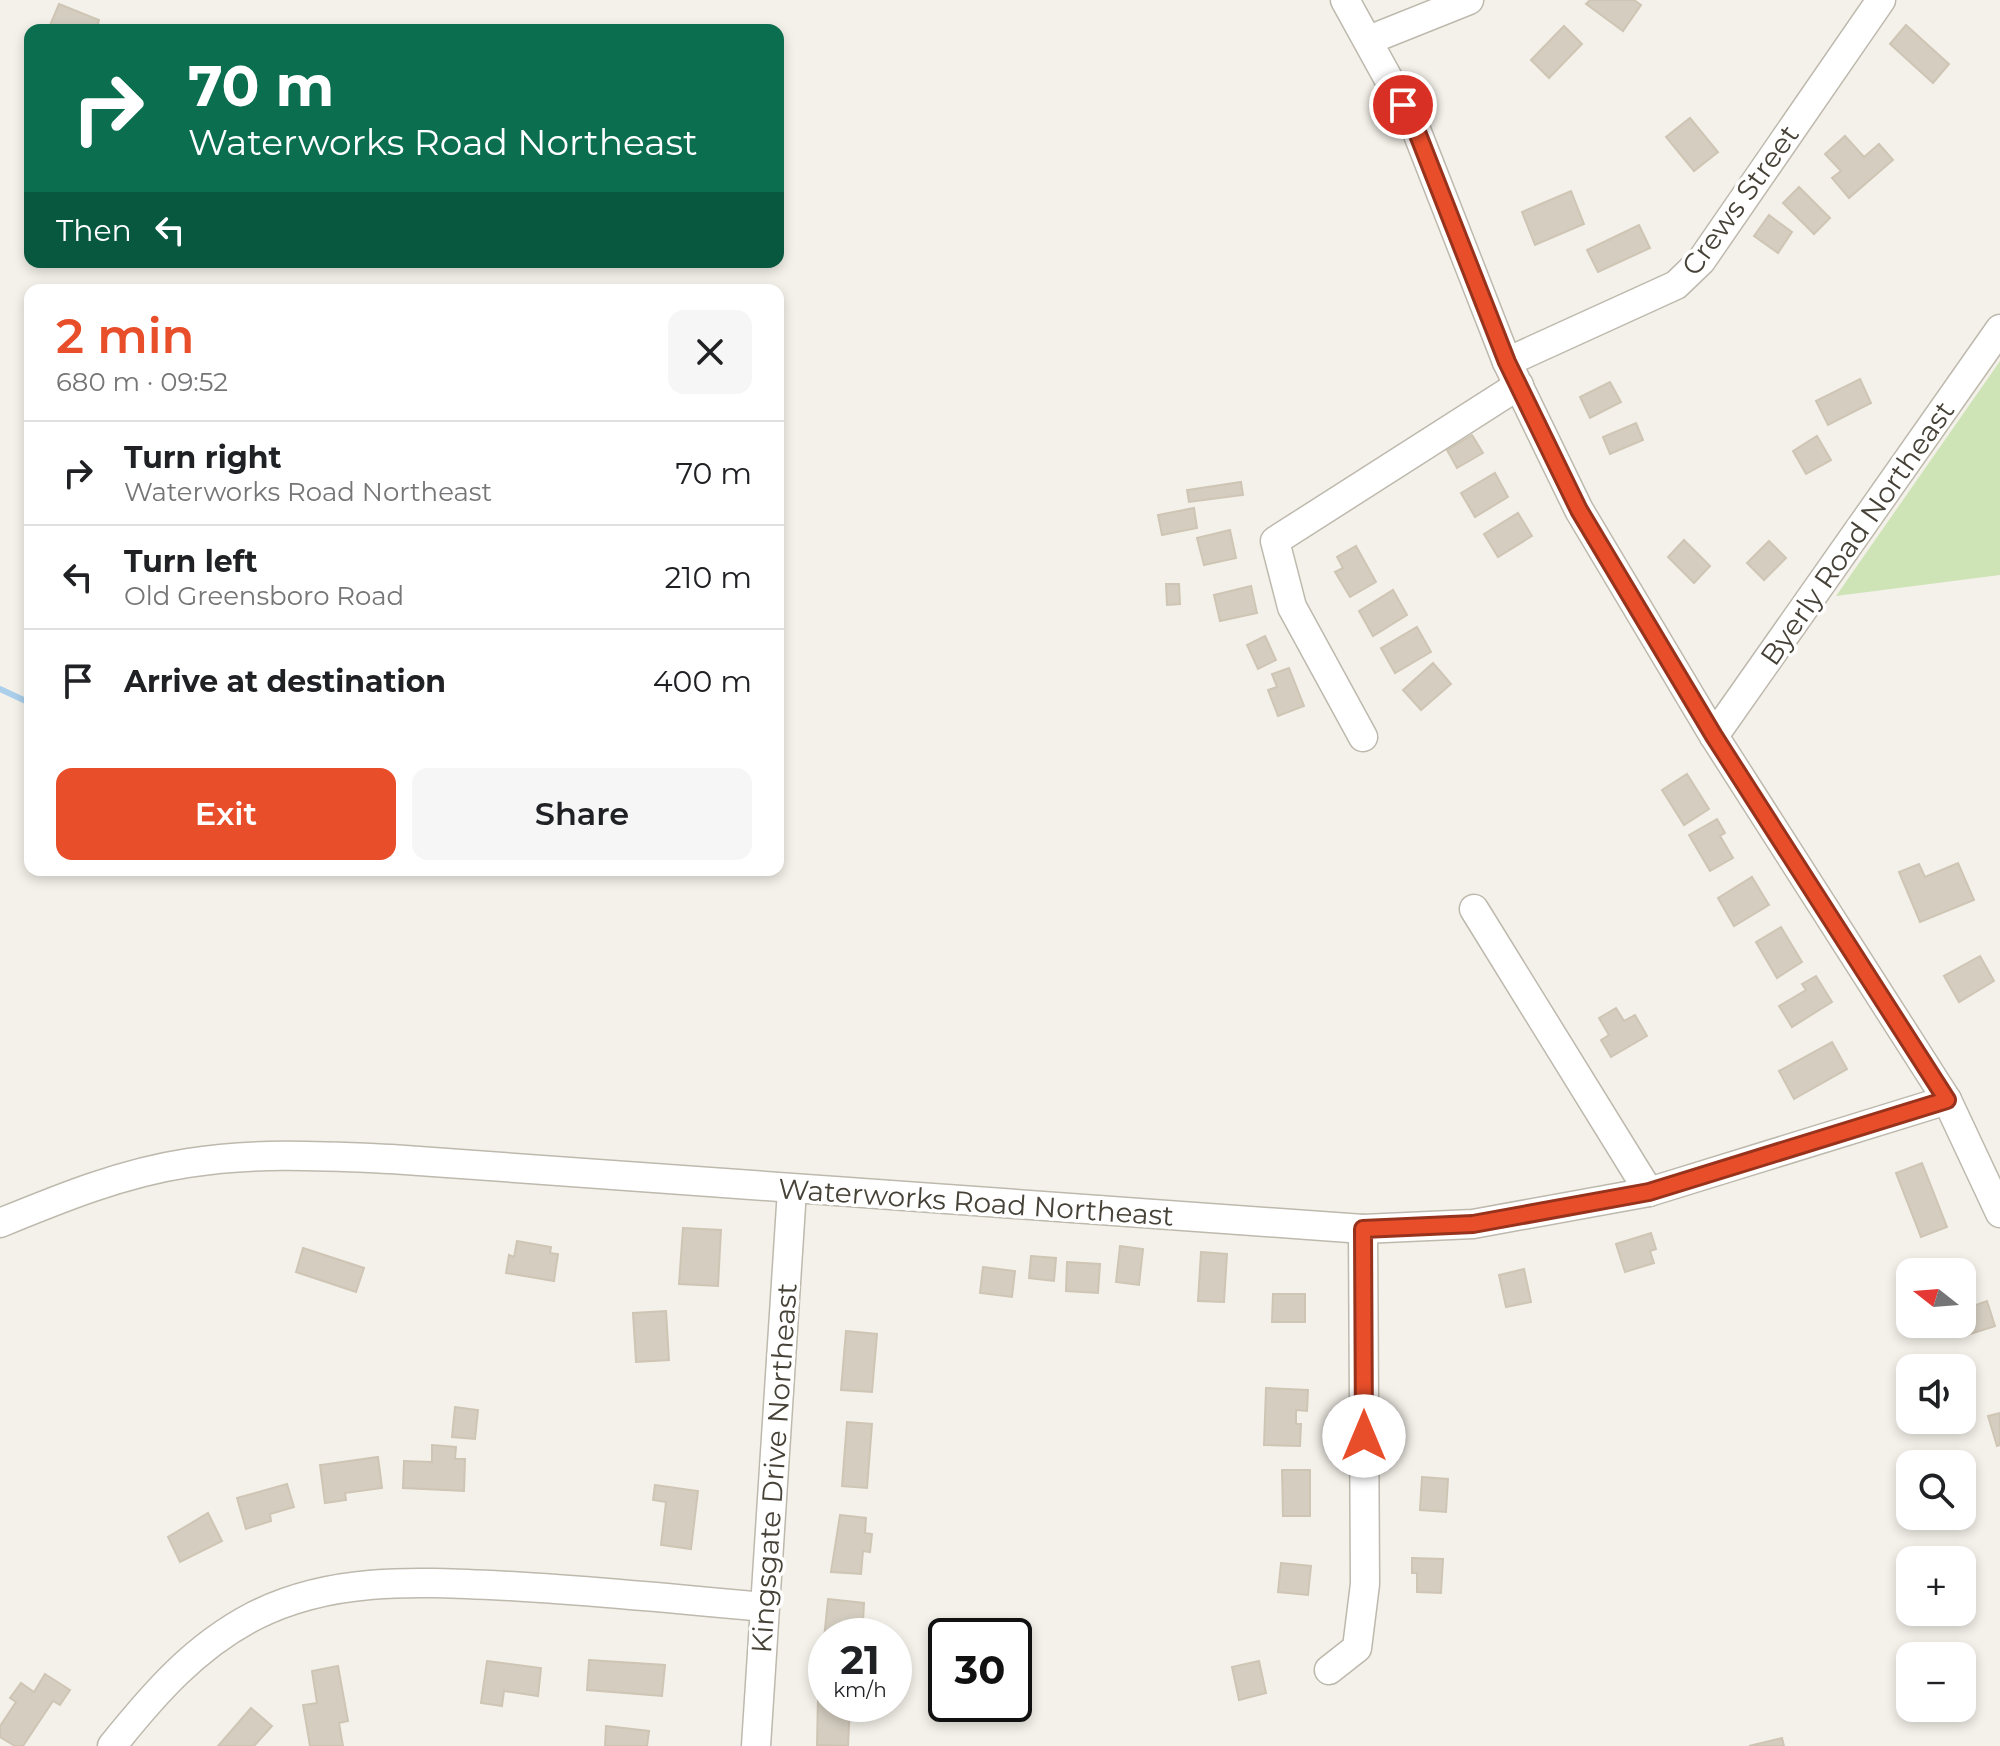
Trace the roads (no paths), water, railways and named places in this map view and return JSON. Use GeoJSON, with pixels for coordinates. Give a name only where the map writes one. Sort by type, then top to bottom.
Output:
{"type":"FeatureCollection","features":[{"type":"Feature","properties":{"kind":"street"},"geometry":{"type":"LineString","coordinates":[[1345,0],[1415,127],[1513,374],[1579,510],[1714,736],[1947,1100],[2000,1213]]}},
{"type":"Feature","properties":{"kind":"street"},"geometry":{"type":"LineString","coordinates":[[1369,40],[1469,0]]}},
{"type":"Feature","properties":{"kind":"street","name":"Crews Street"},"geometry":{"type":"LineString","coordinates":[[1363,737],[1292,607],[1275,541],[1513,374],[1676,285],[1701,261],[1881,0]]}},
{"type":"Feature","properties":{"kind":"street","name":"Byerly Road Northeast"},"geometry":{"type":"LineString","coordinates":[[1714,736],[2000,329]]}},
{"type":"Feature","properties":{"kind":"street"},"geometry":{"type":"LineString","coordinates":[[1474,909],[1649,1192]]}},
{"type":"Feature","properties":{"kind":"street","name":"Waterworks Road Northeast"},"geometry":{"type":"LineString","coordinates":[[0,1223],[89,1187],[188,1163],[290,1155],[391,1159],[1363,1229],[1473,1224],[1649,1192],[1947,1100]]}},
{"type":"Feature","properties":{"kind":"street","name":"Kingsgate Drive Northeast"},"geometry":{"type":"LineString","coordinates":[[756,1746],[792,1190]]}},
{"type":"Feature","properties":{"kind":"street"},"geometry":{"type":"LineString","coordinates":[[1329,1670],[1357,1648],[1365,1584],[1363,1229]]}},
{"type":"Feature","properties":{"kind":"street"},"geometry":{"type":"LineString","coordinates":[[112,1746],[172,1675],[217,1638],[255,1616],[295,1599],[338,1588],[373,1583],[442,1583],[573,1589],[764,1607]]}},
{"type":"Feature","properties":{"kind":"waterway"},"geometry":{"type":"LineString","coordinates":[[0,689],[24,700]]}}]}
